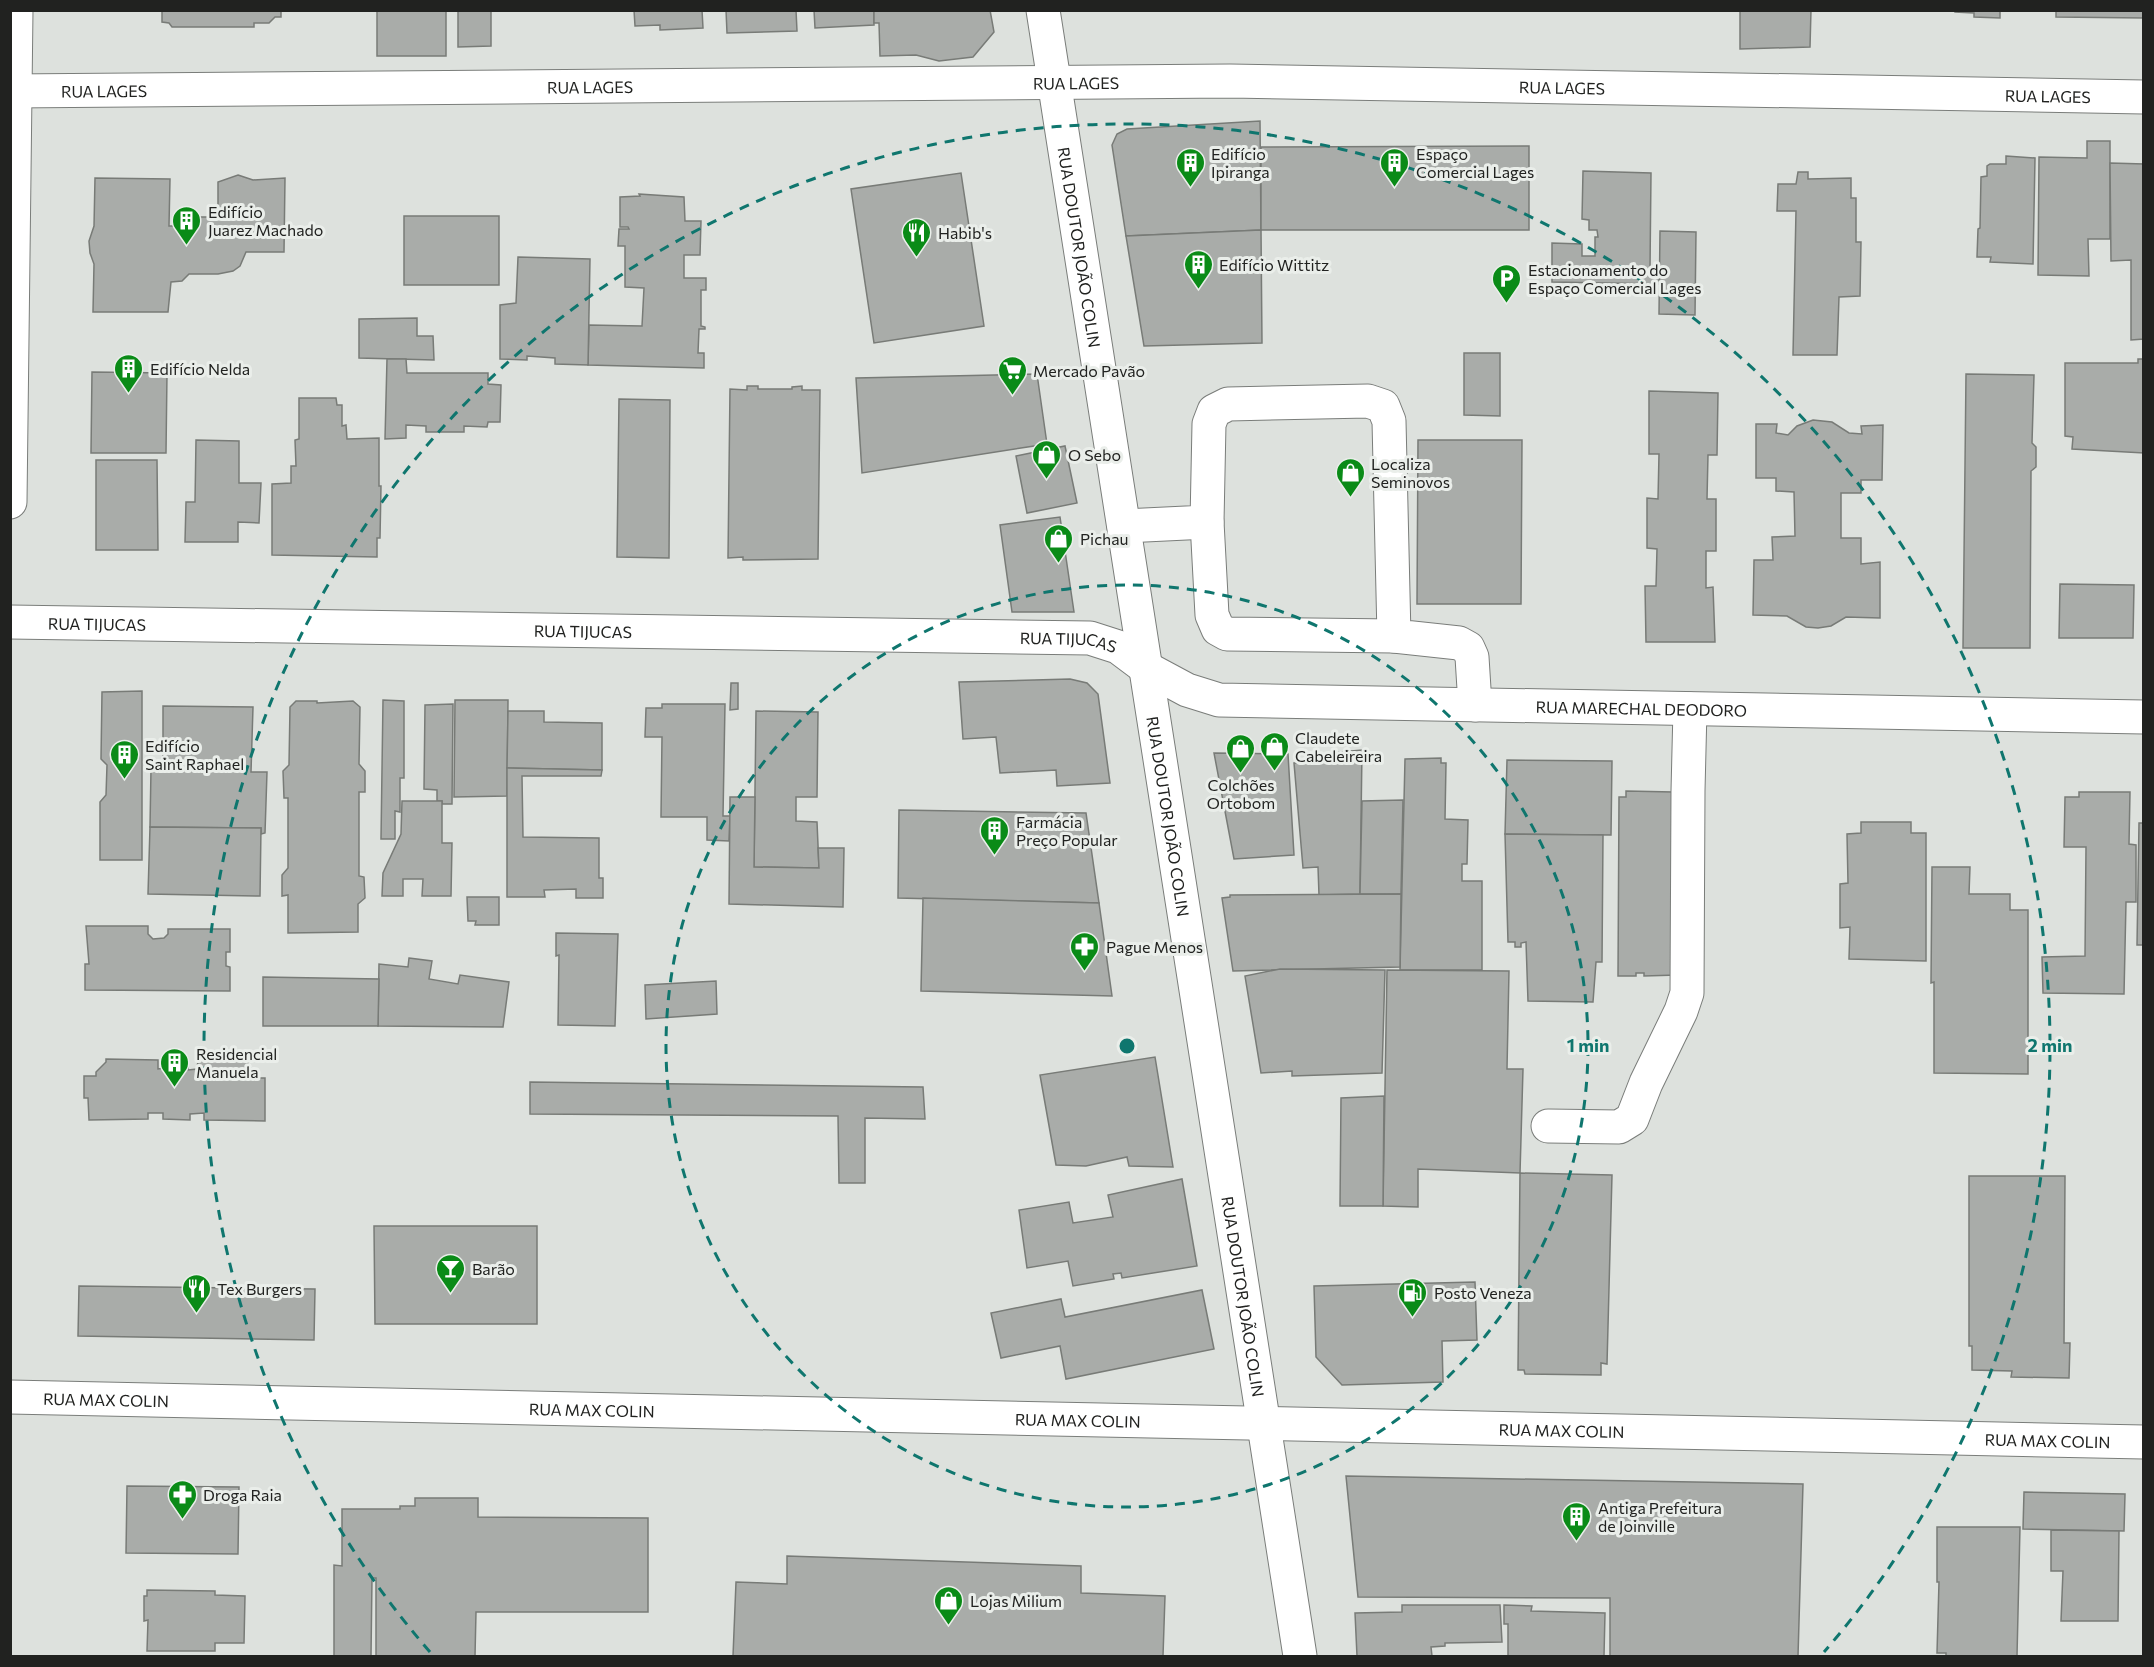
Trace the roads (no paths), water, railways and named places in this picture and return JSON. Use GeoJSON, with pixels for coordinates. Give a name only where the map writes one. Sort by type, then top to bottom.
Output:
{"type":"FeatureCollection","features":[{"type":"Feature","properties":{"kind":"main road"},"geometry":{"type":"LineString","coordinates":[[10,502],[13,91],[16,10]]}},
{"type":"Feature","properties":{"kind":"main road","name":"RUA DOUTOR JOÃO COLIN"},"geometry":{"type":"LineString","coordinates":[[1044,10],[1300,1656]]}},
{"type":"Feature","properties":{"kind":"main road","name":"RUA LAGES"},"geometry":{"type":"LineString","coordinates":[[13,91],[1230,81],[2144,97]]}},
{"type":"Feature","properties":{"kind":"main road"},"geometry":{"type":"LineString","coordinates":[[1394,636],[1389,421],[1383,406],[1368,401],[1228,404],[1214,411],[1209,424],[1207,522],[1212,615],[1218,629],[1227,634],[1394,636],[1459,643],[1468,648],[1472,657],[1474,705]]}},
{"type":"Feature","properties":{"kind":"main road"},"geometry":{"type":"LineString","coordinates":[[1124,526],[1207,522]]}},
{"type":"Feature","properties":{"kind":"main road","name":"RUA TIJUCAS"},"geometry":{"type":"LineString","coordinates":[[10,622],[1090,638],[1118,647],[1146,668]]}},
{"type":"Feature","properties":{"kind":"main road","name":"RUA MARECHAL DEODORO"},"geometry":{"type":"LineString","coordinates":[[1146,668],[1187,690],[1219,700],[2144,717]]}},
{"type":"Feature","properties":{"kind":"main road"},"geometry":{"type":"LineString","coordinates":[[1548,1126],[1619,1127],[1632,1119],[1646,1083],[1681,1011],[1687,993],[1690,709]]}},
{"type":"Feature","properties":{"kind":"main road","name":"RUA MAX COLIN"},"geometry":{"type":"LineString","coordinates":[[10,1397],[2144,1442]]}},
{"type":"Feature","properties":{"kind":"place","name":"Edifício Ipiranga"},"geometry":{"type":"Point","coordinates":[1190,188]}},
{"type":"Feature","properties":{"kind":"place","name":"Espaço Comercial Lages"},"geometry":{"type":"Point","coordinates":[1395,188]}},
{"type":"Feature","properties":{"kind":"place","name":"Edifício Juarez Machado"},"geometry":{"type":"Point","coordinates":[187,246]}},
{"type":"Feature","properties":{"kind":"place","name":"Habib's"},"geometry":{"type":"Point","coordinates":[917,258]}},
{"type":"Feature","properties":{"kind":"place","name":"Edifício Wittitz"},"geometry":{"type":"Point","coordinates":[1198,290]}},
{"type":"Feature","properties":{"kind":"place","name":"Estacionamento do Espaço Comercial Lages"},"geometry":{"type":"Point","coordinates":[1507,304]}},
{"type":"Feature","properties":{"kind":"place","name":"Edifício Nelda"},"geometry":{"type":"Point","coordinates":[129,394]}},
{"type":"Feature","properties":{"kind":"place","name":"Mercado Pavão"},"geometry":{"type":"Point","coordinates":[1012,396]}},
{"type":"Feature","properties":{"kind":"place","name":"O Sebo"},"geometry":{"type":"Point","coordinates":[1047,480]}},
{"type":"Feature","properties":{"kind":"place","name":"Localiza Seminovos"},"geometry":{"type":"Point","coordinates":[1350,498]}},
{"type":"Feature","properties":{"kind":"place","name":"Pichau"},"geometry":{"type":"Point","coordinates":[1059,564]}},
{"type":"Feature","properties":{"kind":"place","name":"Claudete Cabeleireira"},"geometry":{"type":"Point","coordinates":[1274,772]}},
{"type":"Feature","properties":{"kind":"place","name":"Colchões Ortobom"},"geometry":{"type":"Point","coordinates":[1241,774]}},
{"type":"Feature","properties":{"kind":"place","name":"Edifício Saint Raphael"},"geometry":{"type":"Point","coordinates":[124,780]}},
{"type":"Feature","properties":{"kind":"place","name":"Farmácia Preço Popular"},"geometry":{"type":"Point","coordinates":[995,856]}},
{"type":"Feature","properties":{"kind":"place","name":"Pague Menos"},"geometry":{"type":"Point","coordinates":[1085,972]}},
{"type":"Feature","properties":{"kind":"place","name":"Residencial Manuela"},"geometry":{"type":"Point","coordinates":[175,1088]}},
{"type":"Feature","properties":{"kind":"place","name":"Barão"},"geometry":{"type":"Point","coordinates":[451,1294]}},
{"type":"Feature","properties":{"kind":"place","name":"Tex Burgers"},"geometry":{"type":"Point","coordinates":[196,1314]}},
{"type":"Feature","properties":{"kind":"place","name":"Posto Veneza"},"geometry":{"type":"Point","coordinates":[1413,1318]}},
{"type":"Feature","properties":{"kind":"place","name":"Droga Raia"},"geometry":{"type":"Point","coordinates":[182,1520]}},
{"type":"Feature","properties":{"kind":"place","name":"Antiga Prefeitura de Joinville"},"geometry":{"type":"Point","coordinates":[1577,1542]}},
{"type":"Feature","properties":{"kind":"place","name":"Lojas Milium"},"geometry":{"type":"Point","coordinates":[949,1626]}}]}
